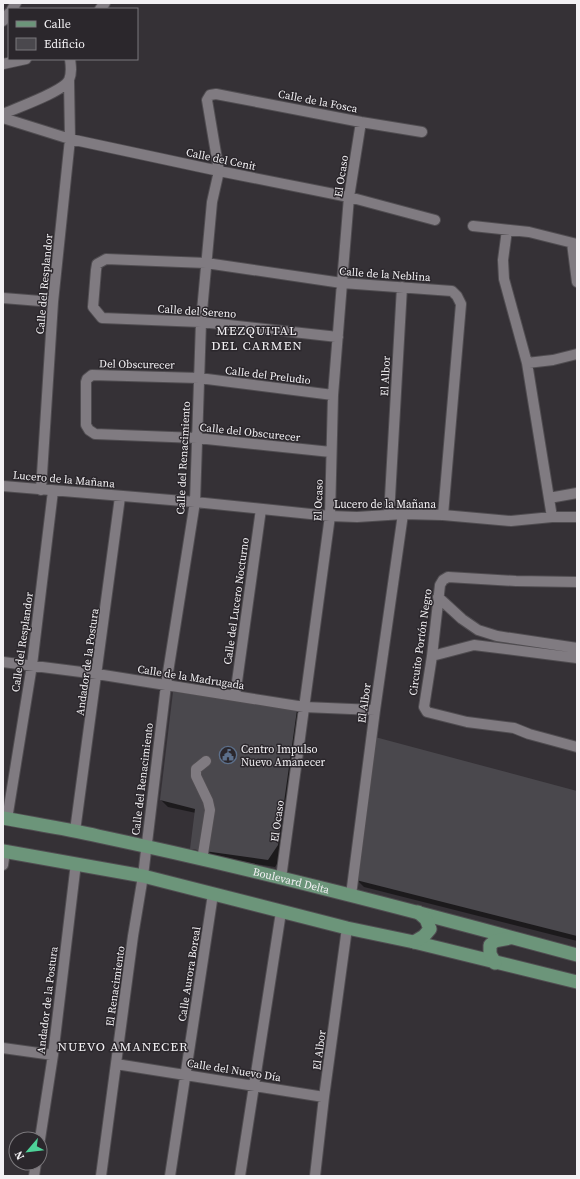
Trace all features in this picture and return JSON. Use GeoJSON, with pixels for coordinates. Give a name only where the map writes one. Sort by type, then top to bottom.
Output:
{"type":"FeatureCollection","features":[{"type":"Feature","properties":{"kind":"main road","name":"Boulevard Delta"},"geometry":{"type":"LineString","coordinates":[[5,819],[75,831],[146,846],[281,878],[418,912],[577,955]]}},
{"type":"Feature","properties":{"kind":"main road"},"geometry":{"type":"LineString","coordinates":[[4,852],[76,863],[143,876],[281,912],[414,942],[577,982]]}},
{"type":"Feature","properties":{"kind":"main road"},"geometry":{"type":"LineString","coordinates":[[414,942],[424,936],[430,929],[426,919],[418,912]]}},
{"type":"Feature","properties":{"kind":"main road"},"geometry":{"type":"LineString","coordinates":[[495,963],[490,954],[490,945],[495,941],[512,937]]}},
{"type":"Feature","properties":{"kind":"street"},"geometry":{"type":"LineString","coordinates":[[3,64],[21,60]]}},
{"type":"Feature","properties":{"kind":"street","name":"Calle del Resplandor"},"geometry":{"type":"LineString","coordinates":[[41,490],[54,302],[70,139],[69,81],[72,69],[70,60]]}},
{"type":"Feature","properties":{"kind":"street"},"geometry":{"type":"LineString","coordinates":[[3,114],[58,90],[69,81]]}},
{"type":"Feature","properties":{"kind":"street","name":"Calle de la Fosca"},"geometry":{"type":"LineString","coordinates":[[210,95],[216,94],[361,122],[422,132]]}},
{"type":"Feature","properties":{"kind":"street","name":"Calle del Renacimiento"},"geometry":{"type":"LineString","coordinates":[[146,846],[166,685],[195,502],[201,322],[212,202],[219,171],[207,100],[210,95]]}},
{"type":"Feature","properties":{"kind":"street","name":"Calle del Cenit"},"geometry":{"type":"LineString","coordinates":[[3,118],[70,139],[349,197],[435,220]]}},
{"type":"Feature","properties":{"kind":"street","name":"El Ocaso"},"geometry":{"type":"LineString","coordinates":[[281,878],[330,516],[333,395],[349,197],[361,122]]}},
{"type":"Feature","properties":{"kind":"street"},"geometry":{"type":"LineString","coordinates":[[473,226],[529,232],[575,244],[577,282]]}},
{"type":"Feature","properties":{"kind":"street"},"geometry":{"type":"LineString","coordinates":[[507,230],[503,260],[504,279],[527,363],[552,517]]}},
{"type":"Feature","properties":{"kind":"street","name":"Calle de la Neblina"},"geometry":{"type":"LineString","coordinates":[[102,318],[93,307],[96,270],[98,264],[106,259],[206,263],[342,283],[452,291],[458,296],[460,304],[443,515]]}},
{"type":"Feature","properties":{"kind":"street","name":"El Albor"},"geometry":{"type":"LineString","coordinates":[[389,515],[402,287]]}},
{"type":"Feature","properties":{"kind":"street"},"geometry":{"type":"LineString","coordinates":[[3,298],[54,302]]}},
{"type":"Feature","properties":{"kind":"street","name":"Calle del Sereno"},"geometry":{"type":"LineString","coordinates":[[102,318],[201,322],[338,337]]}},
{"type":"Feature","properties":{"kind":"street"},"geometry":{"type":"LineString","coordinates":[[527,363],[553,360],[577,354]]}},
{"type":"Feature","properties":{"kind":"street","name":"Del Obscurecer"},"geometry":{"type":"LineString","coordinates":[[95,434],[86,426],[86,382],[87,379],[92,376],[199,378]]}},
{"type":"Feature","properties":{"kind":"street","name":"Calle del Preludio"},"geometry":{"type":"LineString","coordinates":[[199,378],[333,395]]}},
{"type":"Feature","properties":{"kind":"street","name":"Calle del Obscurecer"},"geometry":{"type":"LineString","coordinates":[[95,434],[197,438],[331,452]]}},
{"type":"Feature","properties":{"kind":"street","name":"Lucero de la Mañana"},"geometry":{"type":"LineString","coordinates":[[3,486],[261,508],[330,516],[357,517],[403,514],[443,515],[512,521],[552,517],[577,517]]}},
{"type":"Feature","properties":{"kind":"street","name":"Calle del Resplandor"},"geometry":{"type":"LineString","coordinates":[[5,819],[32,665],[53,491]]}},
{"type":"Feature","properties":{"kind":"street"},"geometry":{"type":"LineString","coordinates":[[549,498],[577,493]]}},
{"type":"Feature","properties":{"kind":"street","name":"Andador de la Postura"},"geometry":{"type":"LineString","coordinates":[[75,831],[120,496]]}},
{"type":"Feature","properties":{"kind":"street","name":"Calle del Lucero Nocturno"},"geometry":{"type":"LineString","coordinates":[[235,696],[261,508]]}},
{"type":"Feature","properties":{"kind":"street","name":"El Albor"},"geometry":{"type":"LineString","coordinates":[[351,895],[375,710],[403,514]]}},
{"type":"Feature","properties":{"kind":"street","name":"Circuito Portón Negro"},"geometry":{"type":"LineString","coordinates":[[577,582],[516,581],[448,577],[443,580],[438,597],[432,656],[424,707],[427,712],[467,722],[514,728],[529,734],[577,747]]}},
{"type":"Feature","properties":{"kind":"street"},"geometry":{"type":"LineString","coordinates":[[438,597],[478,630],[497,636],[577,648]]}},
{"type":"Feature","properties":{"kind":"street"},"geometry":{"type":"LineString","coordinates":[[474,645],[478,630]]}},
{"type":"Feature","properties":{"kind":"street"},"geometry":{"type":"LineString","coordinates":[[432,656],[474,645],[577,658]]}},
{"type":"Feature","properties":{"kind":"street","name":"Calle de la Madrugada"},"geometry":{"type":"LineString","coordinates":[[3,662],[97,674],[304,707],[375,710]]}},
{"type":"Feature","properties":{"kind":"street"},"geometry":{"type":"LineString","coordinates":[[202,860],[210,810],[208,801],[196,776],[196,769],[206,761]]}},
{"type":"Feature","properties":{"kind":"street","name":"El Renacimiento"},"geometry":{"type":"LineString","coordinates":[[101,1176],[146,846]]}},
{"type":"Feature","properties":{"kind":"street"},"geometry":{"type":"LineString","coordinates":[[3,865],[4,852]]}},
{"type":"Feature","properties":{"kind":"street","name":"Andador de la Postura"},"geometry":{"type":"LineString","coordinates":[[41,1131],[53,1055],[76,863]]}},
{"type":"Feature","properties":{"kind":"street","name":"Calle Aurora Boreal"},"geometry":{"type":"LineString","coordinates":[[170,1176],[213,894]]}},
{"type":"Feature","properties":{"kind":"street"},"geometry":{"type":"LineString","coordinates":[[240,1176],[281,912]]}},
{"type":"Feature","properties":{"kind":"street","name":"El Albor"},"geometry":{"type":"LineString","coordinates":[[315,1176],[324,1096],[347,928]]}},
{"type":"Feature","properties":{"kind":"street"},"geometry":{"type":"LineString","coordinates":[[3,1048],[53,1055]]}},
{"type":"Feature","properties":{"kind":"street","name":"Calle del Nuevo Día"},"geometry":{"type":"LineString","coordinates":[[116,1064],[324,1096]]}},
{"type":"Feature","properties":{"kind":"building","name":"Centro Impulso Nuevo Amanecer"},"geometry":{"type":"Polygon","coordinates":[[[173,692],[297,710],[278,845],[268,860],[190,849],[195,809],[160,800],[173,692]]]}},
{"type":"Feature","properties":{"kind":"building"},"geometry":{"type":"Polygon","coordinates":[[[375,737],[577,791],[577,936],[356,880],[375,737]]]}},
{"type":"Feature","properties":{"kind":"place","name":"Centro Impulso Nuevo Amanecer"},"geometry":{"type":"Point","coordinates":[228,755]}},
{"type":"Feature","properties":{"kind":"district","name":"MEZQUITAL DEL CARMEN"},"geometry":{"type":"Point","coordinates":[257,338]}},
{"type":"Feature","properties":{"kind":"district","name":"NUEVO AMANECER"},"geometry":{"type":"Point","coordinates":[123,1046]}}]}
